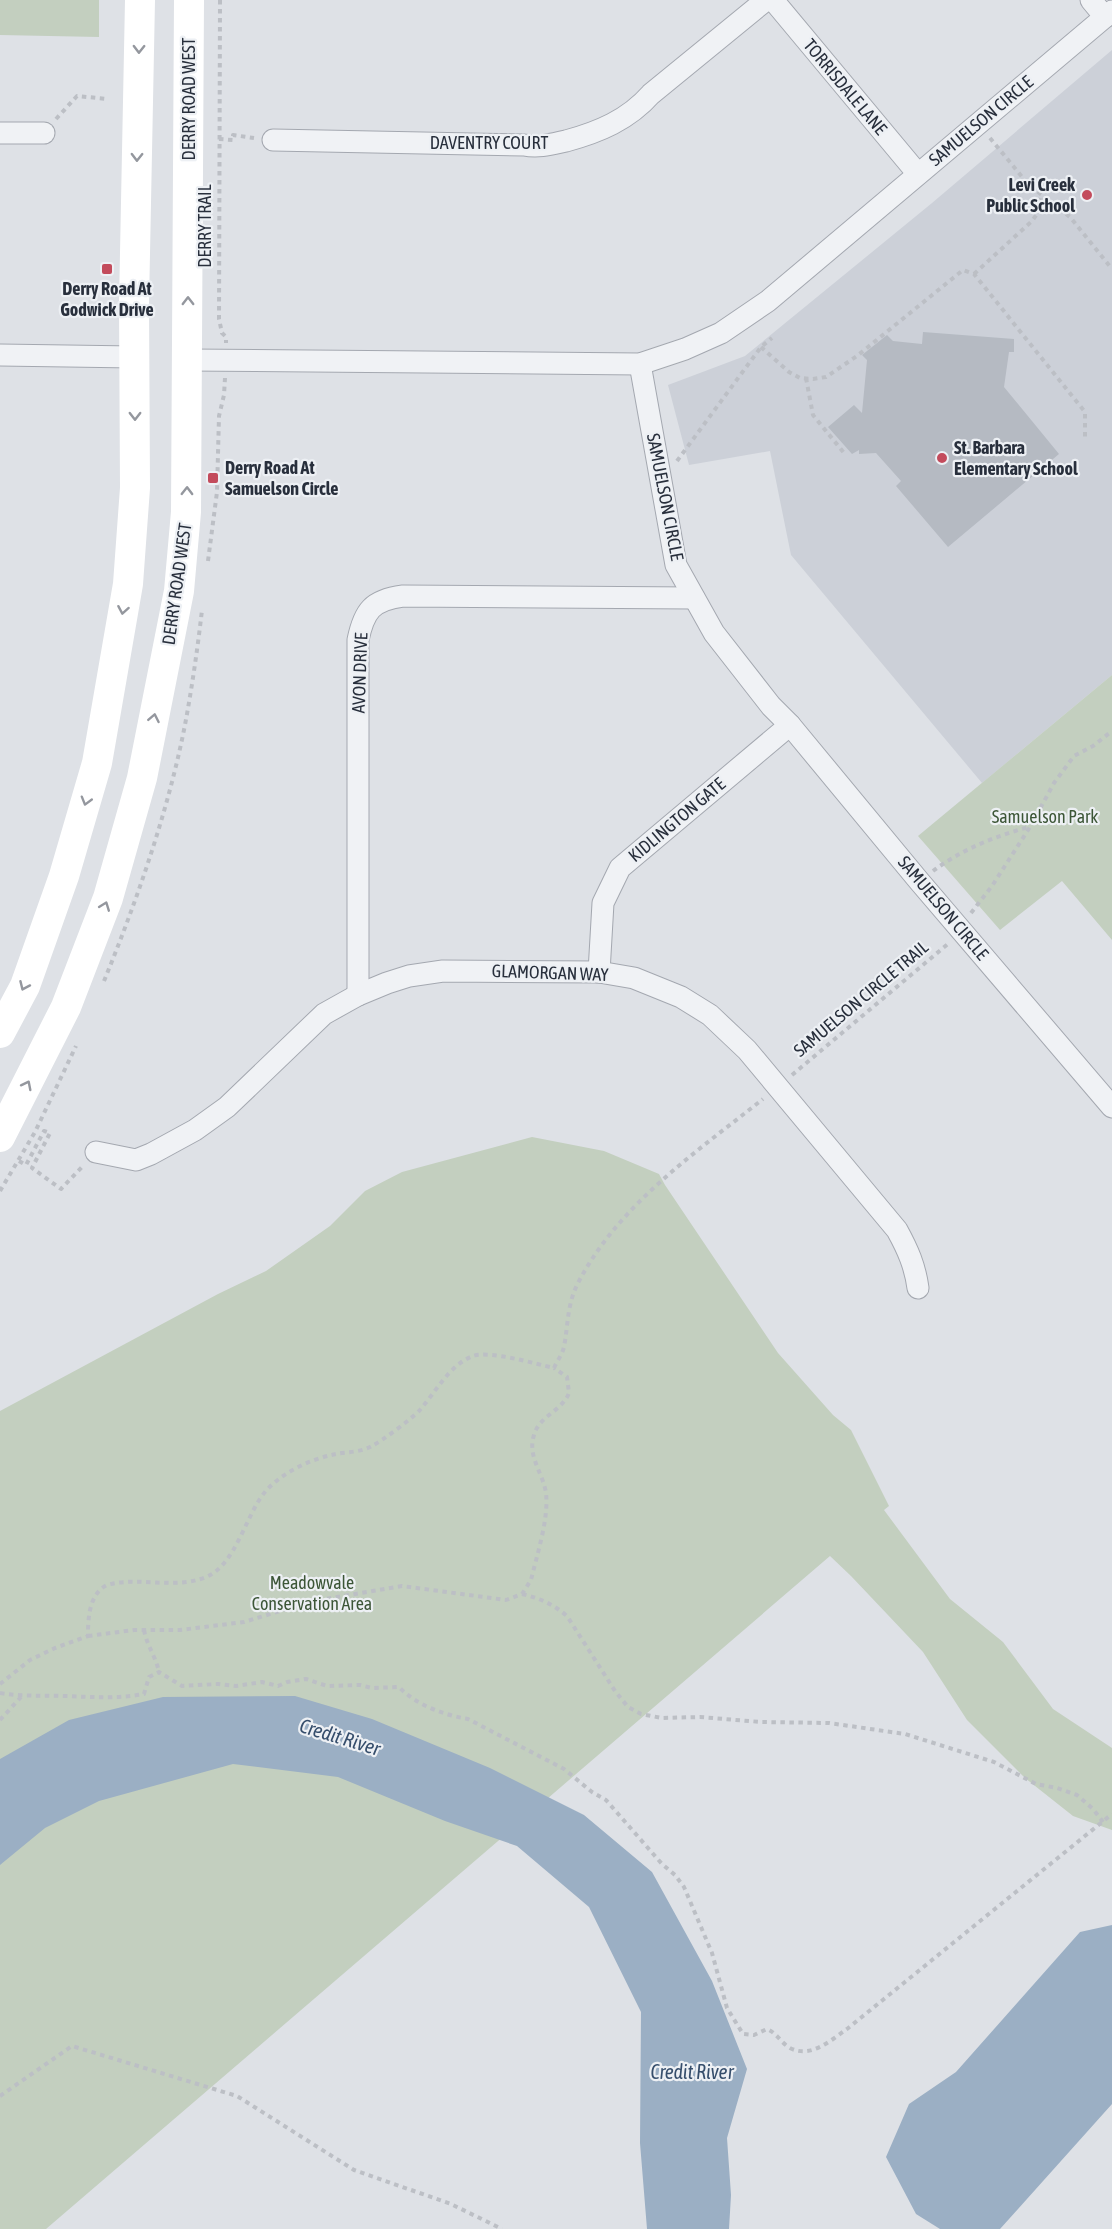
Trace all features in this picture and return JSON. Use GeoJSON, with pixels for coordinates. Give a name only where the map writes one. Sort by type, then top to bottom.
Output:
{"type":"FeatureCollection","features":[{"type":"Feature","properties":{"kind":"main road"},"geometry":{"type":"LineString","coordinates":[[0,1033],[25,986],[64,876],[97,763],[128,584],[135,488],[134,293],[140,0]]}},
{"type":"Feature","properties":{"kind":"main road","name":"DERRY ROAD WEST"},"geometry":{"type":"LineString","coordinates":[[0,1137],[66,1007],[108,898],[142,778],[179,591],[186,512],[189,0]]}},
{"type":"Feature","properties":{"kind":"street","name":"DAVENTRY COURT"},"geometry":{"type":"LineString","coordinates":[[273,140],[533,147],[589,135],[605,129],[640,106],[651,94],[766,0]]}},
{"type":"Feature","properties":{"kind":"street","name":"TORRISDALE LANE"},"geometry":{"type":"LineString","coordinates":[[772,0],[918,174]]}},
{"type":"Feature","properties":{"kind":"street"},"geometry":{"type":"LineString","coordinates":[[1091,0],[1109,14]]}},
{"type":"Feature","properties":{"kind":"street","name":"SAMUELSON CIRCLE"},"geometry":{"type":"LineString","coordinates":[[1109,14],[768,301],[721,333],[685,349],[640,364],[676,565],[714,633],[771,706],[790,725],[919,881],[1112,1107]]}},
{"type":"Feature","properties":{"kind":"street"},"geometry":{"type":"LineString","coordinates":[[0,133],[44,133]]}},
{"type":"Feature","properties":{"kind":"street"},"geometry":{"type":"LineString","coordinates":[[0,355],[135,357]]}},
{"type":"Feature","properties":{"kind":"street"},"geometry":{"type":"LineString","coordinates":[[188,360],[640,364]]}},
{"type":"Feature","properties":{"kind":"street","name":"AVON DRIVE"},"geometry":{"type":"LineString","coordinates":[[358,995],[358,640],[361,623],[371,607],[387,599],[403,596],[694,598]]}},
{"type":"Feature","properties":{"kind":"street","name":"KIDLINGTON GATE"},"geometry":{"type":"LineString","coordinates":[[599,972],[603,903],[620,868],[790,725]]}},
{"type":"Feature","properties":{"kind":"street","name":"GLAMORGAN WAY"},"geometry":{"type":"LineString","coordinates":[[96,1152],[135,1160],[152,1154],[195,1130],[227,1107],[324,1014],[358,995],[410,976],[443,971],[599,972],[634,978],[681,997],[710,1015],[747,1050],[897,1230],[916,1270],[918,1288]]}},
{"type":"Feature","properties":{"kind":"path","name":"DERRY TRAIL"},"geometry":{"type":"LineString","coordinates":[[220,0],[219,319],[226,342]]}},
{"type":"Feature","properties":{"kind":"path"},"geometry":{"type":"LineString","coordinates":[[44,133],[77,96],[108,99]]}},
{"type":"Feature","properties":{"kind":"path"},"geometry":{"type":"LineString","coordinates":[[978,123],[1028,184],[1070,218],[1112,269]]}},
{"type":"Feature","properties":{"kind":"path"},"geometry":{"type":"LineString","coordinates":[[219,139],[233,140],[233,135],[273,140]]}},
{"type":"Feature","properties":{"kind":"path"},"geometry":{"type":"LineString","coordinates":[[974,274],[1032,221],[1042,195]]}},
{"type":"Feature","properties":{"kind":"path"},"geometry":{"type":"LineString","coordinates":[[761,347],[789,372],[806,378],[826,377],[857,356],[963,270],[974,274],[1085,412],[1085,440]]}},
{"type":"Feature","properties":{"kind":"path"},"geometry":{"type":"LineString","coordinates":[[661,479],[761,347],[772,338]]}},
{"type":"Feature","properties":{"kind":"path"},"geometry":{"type":"LineString","coordinates":[[806,378],[813,415],[844,453]]}},
{"type":"Feature","properties":{"kind":"path"},"geometry":{"type":"LineString","coordinates":[[966,919],[992,886],[1030,827],[1054,783],[1074,756],[1093,746],[1112,731]]}},
{"type":"Feature","properties":{"kind":"path"},"geometry":{"type":"LineString","coordinates":[[919,881],[960,853],[1004,834],[1030,827]]}},
{"type":"Feature","properties":{"kind":"path","name":"SAMUELSON CIRCLE TRAIL"},"geometry":{"type":"LineString","coordinates":[[788,1078],[952,940]]}},
{"type":"Feature","properties":{"kind":"path"},"geometry":{"type":"LineString","coordinates":[[554,1368],[563,1350],[569,1305],[600,1246],[660,1182],[769,1094]]}},
{"type":"Feature","properties":{"kind":"path"},"geometry":{"type":"LineString","coordinates":[[19,1161],[26,1165],[44,1131],[50,1133],[32,1168],[61,1189],[96,1152]]}},
{"type":"Feature","properties":{"kind":"path"},"geometry":{"type":"LineString","coordinates":[[0,1684],[30,1660],[88,1636],[144,1630],[180,1630],[244,1622],[313,1601],[402,1586],[498,1600],[514,1598],[522,1594],[531,1580],[546,1510],[546,1492],[532,1448],[533,1435],[539,1424],[560,1407],[569,1393],[567,1377],[554,1368],[505,1357],[475,1356],[465,1361],[456,1366],[418,1413],[370,1447],[329,1456],[294,1469],[276,1481],[264,1493],[241,1537],[225,1561],[207,1577],[181,1582],[113,1583],[101,1588],[93,1598],[88,1622],[88,1636]]}},
{"type":"Feature","properties":{"kind":"path"},"geometry":{"type":"LineString","coordinates":[[522,1594],[539,1598],[557,1607],[567,1616],[615,1691],[628,1707],[641,1714],[662,1718],[700,1717],[761,1722],[829,1723],[905,1734],[994,1762],[1036,1784],[1077,1795],[1093,1809],[1103,1822]]}},
{"type":"Feature","properties":{"kind":"path"},"geometry":{"type":"LineString","coordinates":[[144,1630],[149,1651],[157,1662],[159,1672],[182,1686],[218,1684],[237,1686],[262,1682],[278,1686],[306,1679],[327,1686],[399,1687],[410,1699],[452,1716],[468,1719],[564,1769],[592,1792],[606,1800],[684,1887],[712,1953],[727,2008],[743,2034],[754,2035],[767,2029],[775,2032],[789,2048],[798,2051],[814,2050],[847,2029],[1003,1900],[1112,1814]]}},
{"type":"Feature","properties":{"kind":"path"},"geometry":{"type":"LineString","coordinates":[[0,1693],[105,1699],[130,1696],[144,1694],[149,1677],[159,1672]]}},
{"type":"Feature","properties":{"kind":"path"},"geometry":{"type":"LineString","coordinates":[[0,1720],[21,1696]]}},
{"type":"Feature","properties":{"kind":"path"},"geometry":{"type":"LineString","coordinates":[[0,2096],[72,2046],[237,2096],[354,2170],[451,2204],[502,2229]]}},
{"type":"Feature","properties":{"kind":"shaded area","name":"St. Barbara Elementary School"},"geometry":{"type":"Polygon","coordinates":[[[1112,50],[1112,675],[982,783],[791,555],[770,451],[689,465],[668,385],[745,356],[932,203],[1112,50]]]}},
{"type":"Feature","properties":{"kind":"green space"},"geometry":{"type":"Polygon","coordinates":[[[0,0],[99,0],[99,37],[0,35],[0,0]]]}},
{"type":"Feature","properties":{"kind":"green space","name":"Samuelson Park"},"geometry":{"type":"Polygon","coordinates":[[[1112,675],[1112,940],[1062,881],[1000,930],[918,836],[1112,675]]]}},
{"type":"Feature","properties":{"kind":"green space","name":"Meadowvale Conservation Area"},"geometry":{"type":"Polygon","coordinates":[[[532,1137],[604,1151],[659,1174],[778,1353],[833,1415],[851,1430],[889,1506],[884,1510],[950,1599],[1003,1642],[1053,1709],[1112,1748],[1112,1830],[1073,1816],[1025,1778],[967,1720],[923,1652],[830,1556],[46,2229],[0,2229],[0,1411],[218,1294],[266,1271],[330,1226],[365,1191],[402,1172],[532,1137]]]}},
{"type":"Feature","properties":{"kind":"water","name":"Credit River"},"geometry":{"type":"Polygon","coordinates":[[[295,1696],[372,1719],[490,1768],[584,1815],[652,1872],[712,1981],[747,2069],[727,2138],[731,2195],[729,2229],[647,2229],[640,2143],[641,2012],[589,1907],[517,1846],[445,1821],[338,1777],[233,1764],[99,1801],[45,1828],[0,1865],[0,1759],[69,1720],[163,1697],[295,1696]]]}},
{"type":"Feature","properties":{"kind":"water"},"geometry":{"type":"Polygon","coordinates":[[[1112,1925],[1112,2104],[1000,2229],[940,2229],[916,2214],[886,2157],[909,2104],[956,2072],[1080,1932],[1112,1925]]]}},
{"type":"Feature","properties":{"kind":"building"},"geometry":{"type":"Polygon","coordinates":[[[923,332],[1014,339],[1014,352],[1009,352],[1004,387],[1059,454],[948,547],[896,486],[901,481],[876,453],[859,454],[859,450],[852,454],[828,427],[854,405],[862,413],[867,360],[862,355],[887,335],[893,341],[922,344],[923,332]]]}},
{"type":"Feature","properties":{"kind":"place","name":"Levi Creek Public School"},"geometry":{"type":"Point","coordinates":[1087,195]}},
{"type":"Feature","properties":{"kind":"place","name":"Derry Road At Godwick Drive"},"geometry":{"type":"Point","coordinates":[107,269]}},
{"type":"Feature","properties":{"kind":"place","name":"St. Barbara Elementary School"},"geometry":{"type":"Point","coordinates":[942,458]}},
{"type":"Feature","properties":{"kind":"place","name":"Derry Road At Samuelson Circle"},"geometry":{"type":"Point","coordinates":[213,478]}}]}
